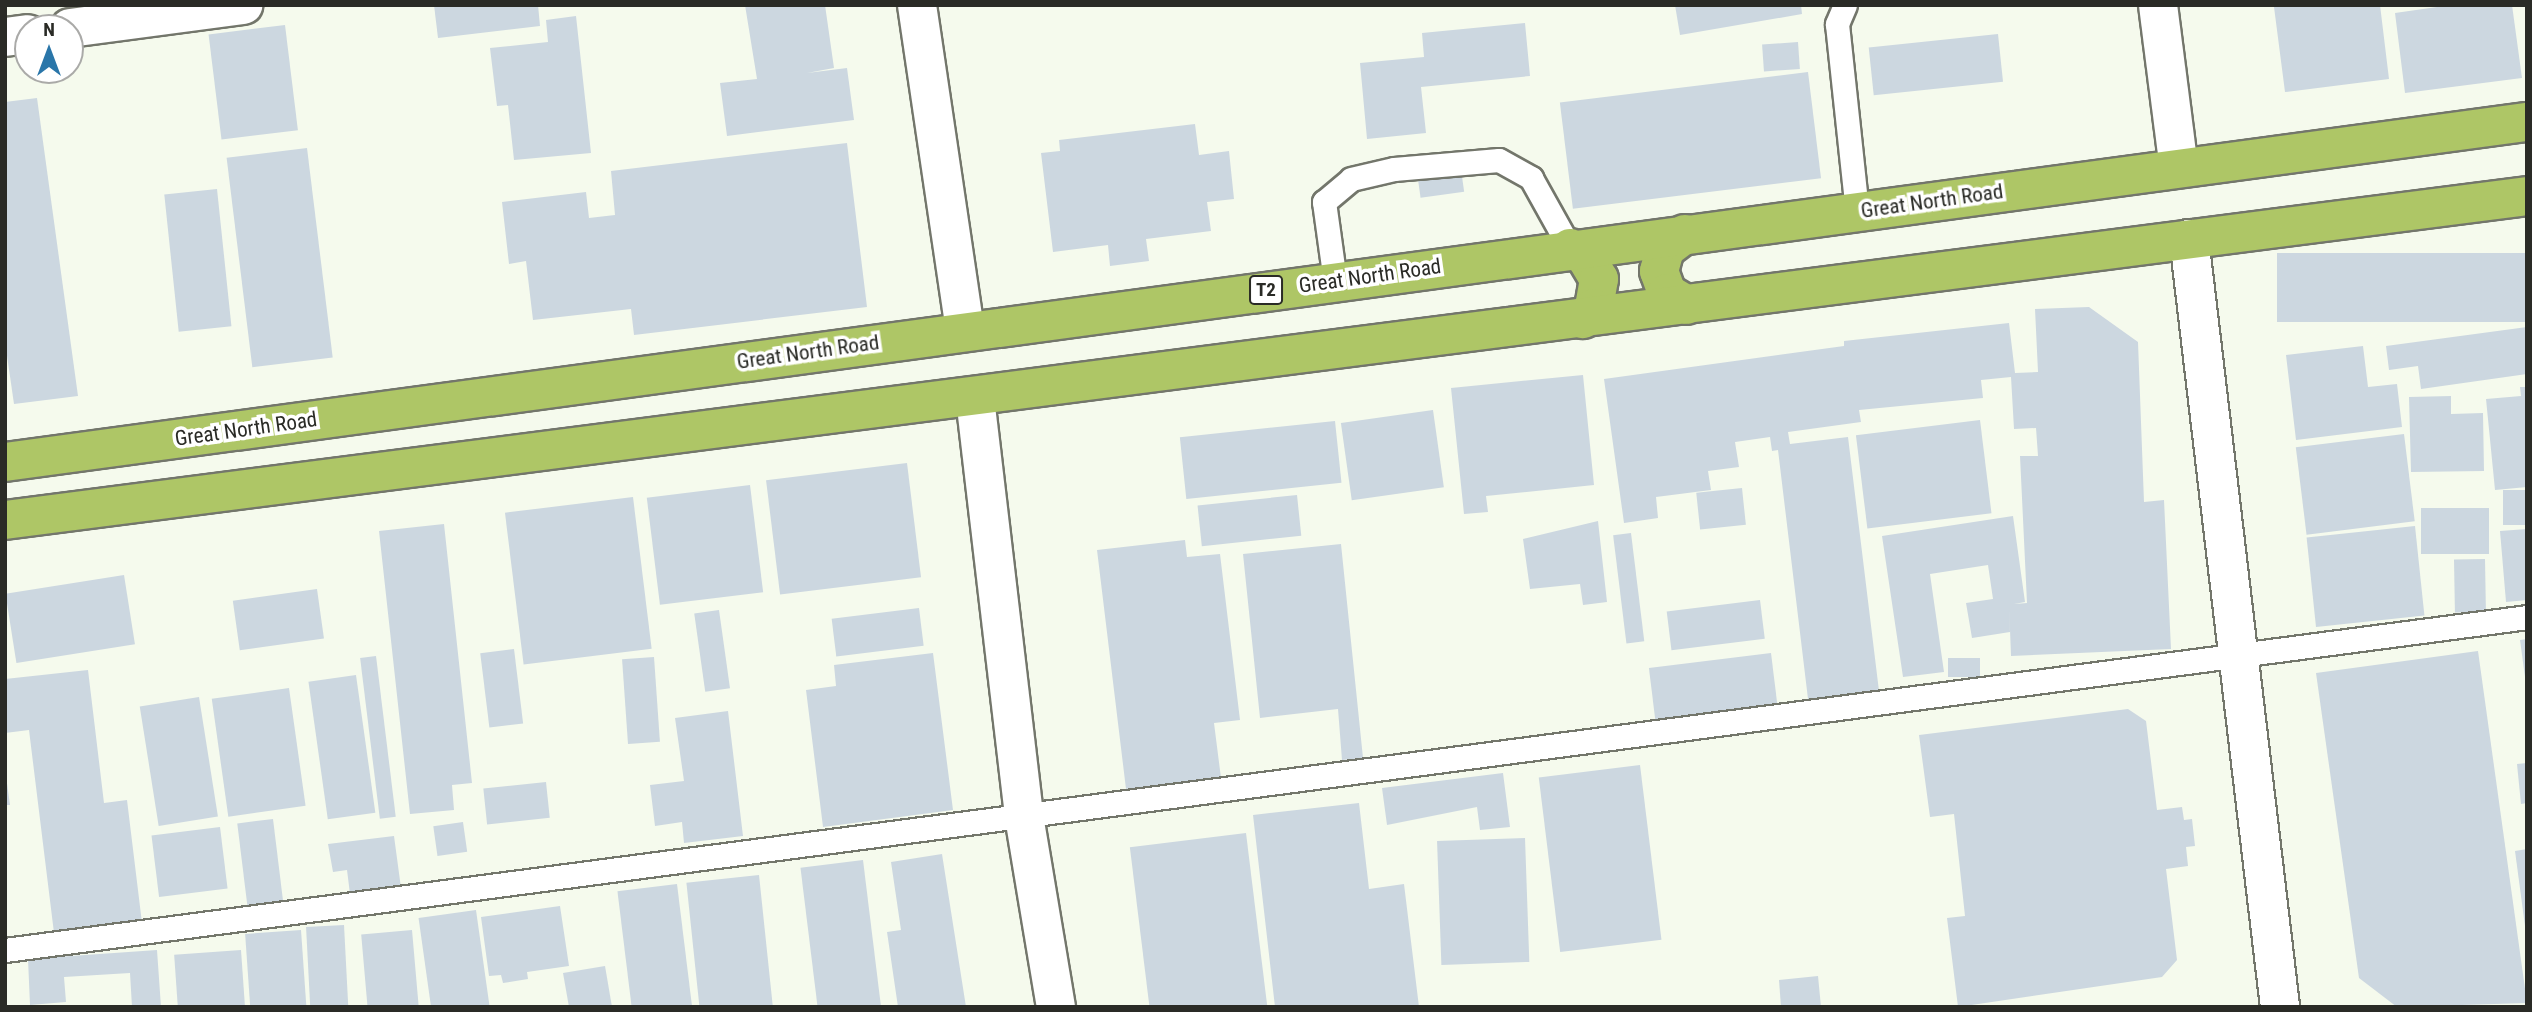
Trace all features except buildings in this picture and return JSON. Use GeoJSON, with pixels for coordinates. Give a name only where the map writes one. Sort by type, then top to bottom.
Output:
{"type":"FeatureCollection","features":[{"type":"Feature","properties":{"kind":"highway","name":"Great North Road"},"geometry":{"type":"LineString","coordinates":[[5,461],[1570,248],[2527,122]]}},
{"type":"Feature","properties":{"kind":"highway"},"geometry":{"type":"LineString","coordinates":[[5,520],[975,398],[2527,196]]}},
{"type":"Feature","properties":{"kind":"highway"},"geometry":{"type":"LineString","coordinates":[[1685,234],[1665,249],[1659,271],[1667,293],[1687,305]]}},
{"type":"Feature","properties":{"kind":"highway"},"geometry":{"type":"LineString","coordinates":[[1570,248],[1585,256],[1599,279],[1594,308],[1583,319]]}},
{"type":"Feature","properties":{"kind":"street"},"geometry":{"type":"LineString","coordinates":[[84,26],[243,5]]}},
{"type":"Feature","properties":{"kind":"street"},"geometry":{"type":"LineString","coordinates":[[918,5],[965,330]]}},
{"type":"Feature","properties":{"kind":"street"},"geometry":{"type":"LineString","coordinates":[[2158,5],[2179,168]]}},
{"type":"Feature","properties":{"kind":"street"},"geometry":{"type":"LineString","coordinates":[[2189,239],[2280,1007]]}},
{"type":"Feature","properties":{"kind":"street"},"geometry":{"type":"LineString","coordinates":[[975,398],[1024,816],[1056,1007]]}},
{"type":"Feature","properties":{"kind":"lane"},"geometry":{"type":"LineString","coordinates":[[1845,5],[1837,24],[1857,211]]}},
{"type":"Feature","properties":{"kind":"lane"},"geometry":{"type":"LineString","coordinates":[[1335,281],[1324,202],[1351,179],[1394,169],[1499,160],[1531,178],[1570,248]]}},
{"type":"Feature","properties":{"kind":"lane"},"geometry":{"type":"LineString","coordinates":[[5,950],[2527,617]]}}]}
